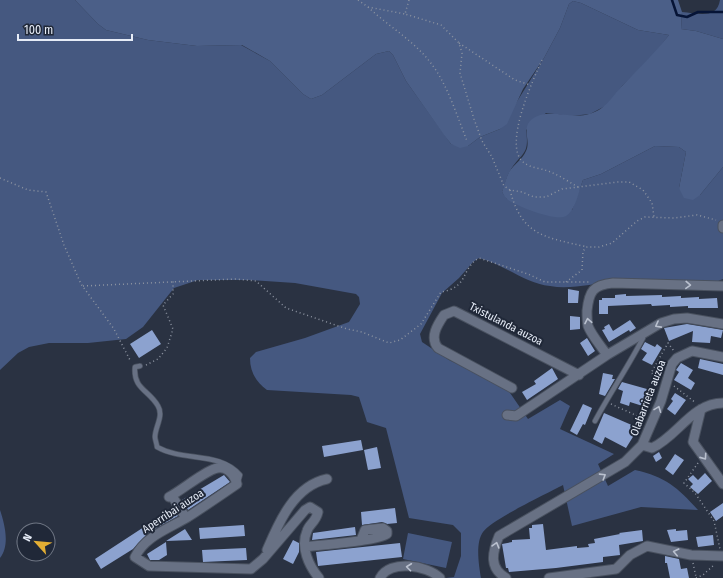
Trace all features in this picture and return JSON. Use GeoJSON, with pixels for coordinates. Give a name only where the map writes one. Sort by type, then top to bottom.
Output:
{"type":"FeatureCollection","features":[{"type":"Feature","properties":{"kind":"street"},"geometry":{"type":"LineString","coordinates":[[607,355],[588,326],[587,317],[589,297],[598,286],[613,283],[723,286]]}},
{"type":"Feature","properties":{"kind":"street","name":"Txistulanda auzoa"},"geometry":{"type":"LineString","coordinates":[[512,388],[438,348],[435,344],[433,336],[444,315],[454,311],[579,375]]}},
{"type":"Feature","properties":{"kind":"street"},"geometry":{"type":"LineString","coordinates":[[507,415],[516,416],[607,355],[661,323],[674,319],[687,318],[723,324]]}},
{"type":"Feature","properties":{"kind":"street","name":"Olabarrieta auzoa"},"geometry":{"type":"LineString","coordinates":[[723,357],[692,351],[677,358],[672,364],[661,401],[642,445],[652,448],[663,443],[693,414],[699,406],[712,403],[723,403]]}},
{"type":"Feature","properties":{"kind":"street"},"geometry":{"type":"LineString","coordinates":[[699,406],[694,442],[723,484]]}},
{"type":"Feature","properties":{"kind":"street"},"geometry":{"type":"LineString","coordinates":[[506,578],[498,573],[493,561],[494,547],[498,536],[619,466],[642,445]]}},
{"type":"Feature","properties":{"kind":"street","name":"Aperribai auzoa"},"geometry":{"type":"LineString","coordinates":[[186,518],[170,497],[215,468],[228,470],[234,475],[237,484],[186,518],[155,536],[139,549],[135,557],[149,566],[250,574],[305,510],[310,507],[318,512],[316,520],[307,530],[305,547],[310,566],[320,578]]}},
{"type":"Feature","properties":{"kind":"street","name":"Aperribai auzoa"},"geometry":{"type":"LineString","coordinates":[[263,559],[273,535],[300,491],[324,479]]}},
{"type":"Feature","properties":{"kind":"street"},"geometry":{"type":"LineString","coordinates":[[305,547],[361,540]]}},
{"type":"Feature","properties":{"kind":"street"},"geometry":{"type":"LineString","coordinates":[[549,578],[616,569],[630,555],[647,546],[691,556],[720,557]]}},
{"type":"Feature","properties":{"kind":"street"},"geometry":{"type":"LineString","coordinates":[[380,578],[383,573],[396,566],[434,572],[440,578]]}},
{"type":"Feature","properties":{"kind":"lane"},"geometry":{"type":"LineString","coordinates":[[596,421],[613,392],[617,381],[630,363],[643,338],[642,334]]}},
{"type":"Feature","properties":{"kind":"lane"},"geometry":{"type":"LineString","coordinates":[[138,366],[134,376],[139,385],[158,406],[160,414],[155,438],[157,447],[172,454],[212,459],[227,464],[240,475],[237,484]]}},
{"type":"Feature","properties":{"kind":"path"},"geometry":{"type":"LineString","coordinates":[[358,0],[386,24],[413,43],[431,63],[451,99],[467,141]]}},
{"type":"Feature","properties":{"kind":"path"},"geometry":{"type":"LineString","coordinates":[[405,14],[409,0]]}},
{"type":"Feature","properties":{"kind":"path"},"geometry":{"type":"LineString","coordinates":[[368,7],[405,14],[441,25],[459,43],[515,80],[530,86]]}},
{"type":"Feature","properties":{"kind":"path"},"geometry":{"type":"LineString","coordinates":[[459,43],[462,53],[460,73],[474,119],[482,141],[492,157],[504,186],[510,190],[522,192],[534,198],[546,197],[562,189],[629,182],[643,190],[652,203],[654,217]]}},
{"type":"Feature","properties":{"kind":"path"},"geometry":{"type":"LineString","coordinates":[[542,60],[530,86],[519,124],[515,147],[522,161],[533,167],[548,171],[578,187]]}},
{"type":"Feature","properties":{"kind":"path"},"geometry":{"type":"LineString","coordinates":[[0,178],[28,190],[46,192],[64,246],[82,286],[114,329],[138,366],[158,359],[167,348],[173,329],[163,305],[173,294],[173,280]]}},
{"type":"Feature","properties":{"kind":"path"},"geometry":{"type":"LineString","coordinates":[[510,190],[513,202],[523,219],[535,232],[544,237],[587,247],[612,243],[637,221],[645,217],[674,218],[697,215],[721,225]]}},
{"type":"Feature","properties":{"kind":"path"},"geometry":{"type":"LineString","coordinates":[[566,282],[582,270],[583,252],[587,247]]}},
{"type":"Feature","properties":{"kind":"path"},"geometry":{"type":"LineString","coordinates":[[82,286],[149,283],[173,280],[236,279],[256,282],[286,308],[347,329],[362,332],[388,343],[400,340],[421,324],[441,292],[451,291],[459,285],[474,261],[479,258],[528,274],[545,282],[594,282],[598,286]]}},
{"type":"Feature","properties":{"kind":"path"},"geometry":{"type":"LineString","coordinates":[[664,375],[663,378],[651,373],[668,343],[674,351],[672,353]]}},
{"type":"Feature","properties":{"kind":"path"},"geometry":{"type":"LineString","coordinates":[[670,382],[699,406]]}},
{"type":"Feature","properties":{"kind":"path"},"geometry":{"type":"LineString","coordinates":[[606,402],[646,420]]}},
{"type":"Feature","properties":{"kind":"path"},"geometry":{"type":"LineString","coordinates":[[692,560],[696,578],[703,575],[720,557],[714,521],[695,493],[684,483],[703,456]]}},
{"type":"Feature","properties":{"kind":"shaded area"},"geometry":{"type":"Polygon","coordinates":[[[0,0],[75,0],[98,24],[106,30],[148,40],[197,46],[241,45],[270,61],[303,94],[311,99],[322,95],[376,54],[389,51],[393,55],[406,81],[451,144],[468,146],[480,137],[500,129],[544,58],[560,28],[569,4],[573,1],[581,3],[638,30],[669,35],[652,57],[622,86],[609,104],[590,114],[571,116],[546,113],[526,130],[526,149],[509,173],[502,192],[507,199],[572,210],[583,180],[601,174],[655,146],[679,147],[686,152],[679,188],[700,195],[723,167],[723,279],[711,284],[626,282],[558,287],[531,281],[497,264],[479,258],[473,262],[459,278],[442,293],[420,334],[422,342],[449,360],[506,387],[528,419],[560,400],[570,406],[560,429],[614,454],[598,464],[608,486],[635,470],[655,476],[670,484],[684,495],[698,510],[641,507],[572,526],[563,485],[507,514],[483,532],[478,548],[481,578],[446,578],[454,577],[461,556],[461,533],[453,525],[409,518],[386,428],[367,422],[359,397],[351,395],[267,390],[260,384],[252,372],[250,358],[256,352],[305,338],[349,322],[360,304],[359,297],[356,294],[295,283],[250,280],[198,280],[174,288],[143,327],[126,339],[88,343],[49,343],[29,347],[18,353],[0,370],[0,0]]]}},
{"type":"Feature","properties":{"kind":"shaded area"},"geometry":{"type":"Polygon","coordinates":[[[75,0],[678,0],[682,12],[681,29],[696,31],[723,39],[723,167],[700,195],[693,200],[684,198],[679,188],[686,152],[679,147],[655,146],[601,174],[583,180],[575,205],[566,216],[554,217],[546,215],[519,206],[506,198],[502,192],[506,179],[513,166],[523,157],[526,151],[528,143],[527,128],[530,121],[543,114],[574,116],[589,114],[605,106],[669,35],[638,30],[581,3],[573,1],[569,4],[560,28],[544,58],[523,89],[507,124],[500,129],[480,137],[468,146],[460,148],[451,144],[444,135],[406,81],[393,55],[389,51],[376,54],[322,95],[311,99],[303,94],[270,61],[242,45],[197,46],[148,40],[106,30],[98,24],[75,0]]]}},
{"type":"Feature","properties":{"kind":"shaded area"},"geometry":{"type":"Polygon","coordinates":[[[720,0],[723,0],[723,39],[696,31],[681,29],[682,12],[700,14],[711,13],[718,6],[720,0]]]}},
{"type":"Feature","properties":{"kind":"shaded area"},"geometry":{"type":"Polygon","coordinates":[[[0,510],[4,522],[6,541],[0,558],[0,510]]]}},
{"type":"Feature","properties":{"kind":"shaded area"},"geometry":{"type":"Polygon","coordinates":[[[408,533],[452,542],[446,568],[403,559],[408,533]]]}},
{"type":"Feature","properties":{"kind":"building"},"geometry":{"type":"Polygon","coordinates":[[[568,289],[579,291],[578,303],[568,303],[568,289]]]}},
{"type":"Feature","properties":{"kind":"building"},"geometry":{"type":"Polygon","coordinates":[[[626,294],[626,296],[662,295],[662,297],[681,296],[681,298],[699,297],[699,299],[717,298],[718,308],[688,308],[688,306],[670,307],[670,305],[652,306],[651,304],[608,306],[608,314],[599,314],[599,300],[602,300],[602,298],[615,298],[615,295],[626,294]]]}},
{"type":"Feature","properties":{"kind":"building"},"geometry":{"type":"Polygon","coordinates":[[[570,316],[580,317],[580,329],[570,330],[570,316]]]}},
{"type":"Feature","properties":{"kind":"building"},"geometry":{"type":"Polygon","coordinates":[[[630,320],[636,328],[630,332],[629,330],[609,342],[602,330],[605,329],[604,327],[609,324],[613,331],[630,320]]]}},
{"type":"Feature","properties":{"kind":"building"},"geometry":{"type":"Polygon","coordinates":[[[687,324],[723,330],[721,338],[711,336],[710,343],[692,342],[693,331],[669,341],[664,328],[687,324]]]}},
{"type":"Feature","properties":{"kind":"building"},"geometry":{"type":"Polygon","coordinates":[[[152,330],[161,344],[139,358],[130,344],[152,330]]]}},
{"type":"Feature","properties":{"kind":"building"},"geometry":{"type":"Polygon","coordinates":[[[587,338],[595,351],[588,356],[580,343],[587,338]]]}},
{"type":"Feature","properties":{"kind":"building"},"geometry":{"type":"Polygon","coordinates":[[[645,342],[655,347],[657,344],[662,348],[652,365],[642,360],[647,353],[641,349],[645,342]]]}},
{"type":"Feature","properties":{"kind":"building"},"geometry":{"type":"Polygon","coordinates":[[[700,359],[723,364],[723,375],[698,368],[700,359]]]}},
{"type":"Feature","properties":{"kind":"building"},"geometry":{"type":"Polygon","coordinates":[[[681,363],[693,370],[688,378],[695,383],[691,390],[674,380],[679,372],[676,370],[681,363]]]}},
{"type":"Feature","properties":{"kind":"building"},"geometry":{"type":"Polygon","coordinates":[[[552,368],[558,379],[527,400],[522,392],[536,384],[534,381],[552,368]]]}},
{"type":"Feature","properties":{"kind":"building"},"geometry":{"type":"Polygon","coordinates":[[[603,373],[613,375],[612,379],[615,379],[605,396],[599,394],[603,373]]]}},
{"type":"Feature","properties":{"kind":"building"},"geometry":{"type":"Polygon","coordinates":[[[622,382],[654,391],[649,408],[630,402],[629,406],[620,403],[623,391],[618,389],[622,382]]]}},
{"type":"Feature","properties":{"kind":"building"},"geometry":{"type":"Polygon","coordinates":[[[675,393],[686,400],[675,415],[667,409],[673,401],[671,399],[675,393]]]}},
{"type":"Feature","properties":{"kind":"building"},"geometry":{"type":"Polygon","coordinates":[[[583,404],[592,408],[585,425],[583,424],[577,435],[570,431],[583,404]]]}},
{"type":"Feature","properties":{"kind":"building"},"geometry":{"type":"Polygon","coordinates":[[[604,413],[634,426],[632,430],[636,432],[626,448],[605,437],[602,444],[593,439],[604,413]]]}},
{"type":"Feature","properties":{"kind":"building"},"geometry":{"type":"Polygon","coordinates":[[[361,440],[363,450],[324,457],[322,446],[361,440]]]}},
{"type":"Feature","properties":{"kind":"building"},"geometry":{"type":"Polygon","coordinates":[[[377,447],[381,468],[368,470],[364,450],[377,447]]]}},
{"type":"Feature","properties":{"kind":"building"},"geometry":{"type":"Polygon","coordinates":[[[659,452],[662,458],[656,462],[653,456],[659,452]]]}},
{"type":"Feature","properties":{"kind":"building"},"geometry":{"type":"Polygon","coordinates":[[[675,454],[684,460],[673,475],[665,469],[675,454]]]}},
{"type":"Feature","properties":{"kind":"building"},"geometry":{"type":"Polygon","coordinates":[[[705,473],[712,481],[698,494],[690,487],[693,484],[688,479],[693,475],[698,480],[705,473]]]}},
{"type":"Feature","properties":{"kind":"building"},"geometry":{"type":"Polygon","coordinates":[[[224,475],[230,482],[188,510],[182,500],[224,475]]]}},
{"type":"Feature","properties":{"kind":"building"},"geometry":{"type":"Polygon","coordinates":[[[723,503],[723,516],[716,521],[710,512],[723,503]]]}},
{"type":"Feature","properties":{"kind":"building"},"geometry":{"type":"Polygon","coordinates":[[[173,508],[178,516],[148,533],[133,549],[101,569],[95,559],[173,508]]]}},
{"type":"Feature","properties":{"kind":"building"},"geometry":{"type":"Polygon","coordinates":[[[395,508],[397,523],[387,524],[382,522],[362,525],[361,512],[395,508]]]}},
{"type":"Feature","properties":{"kind":"building"},"geometry":{"type":"Polygon","coordinates":[[[543,524],[546,550],[577,546],[577,548],[589,547],[588,544],[595,543],[594,539],[620,534],[619,533],[642,530],[643,541],[619,545],[620,555],[603,557],[603,562],[509,572],[508,568],[506,568],[502,544],[512,542],[512,540],[530,539],[529,528],[532,528],[532,525],[543,524]]]}},
{"type":"Feature","properties":{"kind":"building"},"geometry":{"type":"Polygon","coordinates":[[[244,525],[245,536],[200,539],[199,528],[244,525]]]}},
{"type":"Feature","properties":{"kind":"building"},"geometry":{"type":"Polygon","coordinates":[[[355,527],[356,535],[312,540],[313,533],[355,527]]]}},
{"type":"Feature","properties":{"kind":"building"},"geometry":{"type":"Polygon","coordinates":[[[185,529],[192,540],[166,541],[185,529]]]}},
{"type":"Feature","properties":{"kind":"building"},"geometry":{"type":"Polygon","coordinates":[[[676,529],[676,531],[687,530],[688,540],[671,542],[667,530],[676,529]]]}},
{"type":"Feature","properties":{"kind":"building"},"geometry":{"type":"Polygon","coordinates":[[[713,535],[714,545],[698,547],[696,537],[713,535]]]}},
{"type":"Feature","properties":{"kind":"building"},"geometry":{"type":"Polygon","coordinates":[[[293,540],[299,543],[299,552],[293,564],[283,559],[293,540]]]}},
{"type":"Feature","properties":{"kind":"building"},"geometry":{"type":"Polygon","coordinates":[[[166,542],[167,555],[159,560],[150,560],[147,554],[166,542]]]}},
{"type":"Feature","properties":{"kind":"building"},"geometry":{"type":"Polygon","coordinates":[[[400,543],[402,557],[318,566],[316,552],[400,543]]]}},
{"type":"Feature","properties":{"kind":"building"},"geometry":{"type":"Polygon","coordinates":[[[246,548],[247,560],[203,562],[202,550],[246,548]]]}},
{"type":"Feature","properties":{"kind":"building"},"geometry":{"type":"Polygon","coordinates":[[[665,556],[679,559],[681,569],[687,568],[689,578],[670,578],[667,563],[665,563],[665,556]]]}},
{"type":"Feature","properties":{"kind":"waterway"},"geometry":{"type":"LineString","coordinates":[[672,0],[677,15],[687,17],[698,12],[723,12]]}}]}
